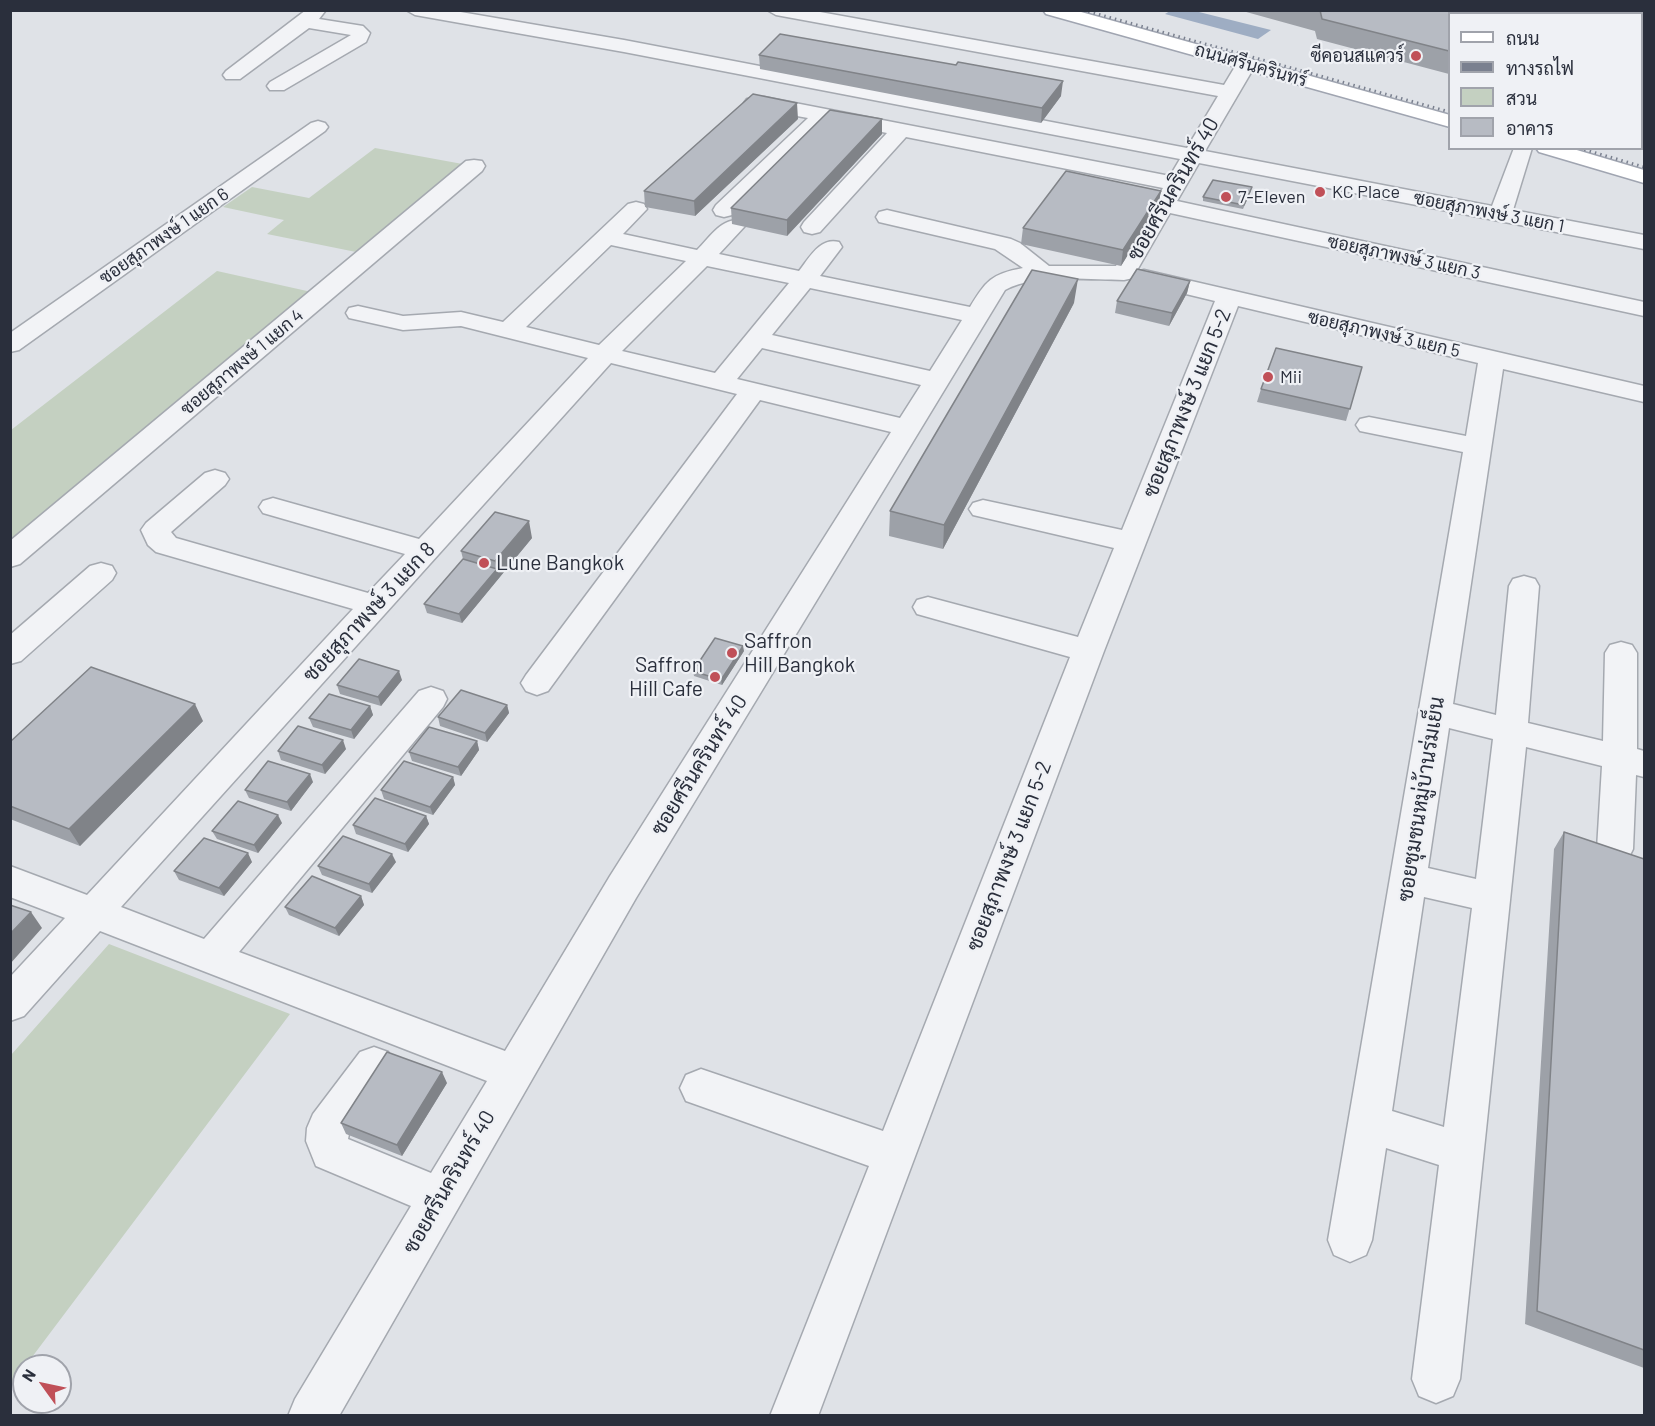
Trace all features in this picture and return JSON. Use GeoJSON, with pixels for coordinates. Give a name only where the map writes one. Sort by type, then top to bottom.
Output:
{"type":"FeatureCollection","features":[{"type":"Feature","properties":{"kind":"main road","name":"ถนนศรีนครินทร์"},"geometry":{"type":"LineString","coordinates":[[1052,10],[1448,121]]}},
{"type":"Feature","properties":{"kind":"main road","name":"ถนนศรีนครินทร์"},"geometry":{"type":"LineString","coordinates":[[1115,10],[1285,56]]}},
{"type":"Feature","properties":{"kind":"main road"},"geometry":{"type":"LineString","coordinates":[[1372,80],[1448,102]]}},
{"type":"Feature","properties":{"kind":"main road"},"geometry":{"type":"LineString","coordinates":[[1553,150],[1644,177]]}},
{"type":"Feature","properties":{"kind":"main road"},"geometry":{"type":"LineString","coordinates":[[1619,150],[1644,158]]}},
{"type":"Feature","properties":{"kind":"street","name":"ซอยสุภาพงษ์ 3 แยก 1"},"geometry":{"type":"LineString","coordinates":[[415,10],[749,70],[1644,242]]}},
{"type":"Feature","properties":{"kind":"street"},"geometry":{"type":"LineString","coordinates":[[776,10],[1229,92]]}},
{"type":"Feature","properties":{"kind":"street"},"geometry":{"type":"LineString","coordinates":[[233,75],[311,16],[361,33],[359,38],[277,87]]}},
{"type":"Feature","properties":{"kind":"street"},"geometry":{"type":"LineString","coordinates":[[790,33],[809,16]]}},
{"type":"Feature","properties":{"kind":"street"},"geometry":{"type":"LineString","coordinates":[[749,70],[765,56]]}},
{"type":"Feature","properties":{"kind":"street","name":"ซอยศรีนครินทร์ 40"},"geometry":{"type":"LineString","coordinates":[[312,1416],[623,887],[976,316],[1002,280],[1044,274],[1124,273],[1246,64]]}},
{"type":"Feature","properties":{"kind":"street","name":"ซอยสุภาพงษ์ 3 แยก 3"},"geometry":{"type":"LineString","coordinates":[[736,118],[753,104],[758,103],[901,130],[1644,309]]}},
{"type":"Feature","properties":{"kind":"street","name":"ซอยสุภาพงษ์ 3 แยก 8"},"geometry":{"type":"LineString","coordinates":[[10,1004],[605,354],[704,257],[729,218],[822,115]]}},
{"type":"Feature","properties":{"kind":"street","name":"ซอยสุภาพงษ์ 1 แยก 6"},"geometry":{"type":"LineString","coordinates":[[10,345],[318,127]]}},
{"type":"Feature","properties":{"kind":"street"},"geometry":{"type":"LineString","coordinates":[[812,227],[901,130]]}},
{"type":"Feature","properties":{"kind":"street"},"geometry":{"type":"LineString","coordinates":[[1500,214],[1523,150]]}},
{"type":"Feature","properties":{"kind":"street","name":"ซอยสุภาพงษ์ 1 แยก 4"},"geometry":{"type":"LineString","coordinates":[[10,557],[474,166]]}},
{"type":"Feature","properties":{"kind":"street"},"geometry":{"type":"LineString","coordinates":[[509,330],[636,209]]}},
{"type":"Feature","properties":{"kind":"street"},"geometry":{"type":"LineString","coordinates":[[887,218],[1003,244],[1012,248],[1044,274]]}},
{"type":"Feature","properties":{"kind":"street"},"geometry":{"type":"LineString","coordinates":[[606,237],[976,316]]}},
{"type":"Feature","properties":{"kind":"street"},"geometry":{"type":"LineString","coordinates":[[721,382],[831,247]]}},
{"type":"Feature","properties":{"kind":"street","name":"ซอยสุภาพงษ์ 3 แยก 5"},"geometry":{"type":"LineString","coordinates":[[1124,273],[1644,394]]}},
{"type":"Feature","properties":{"kind":"street","name":"ซอยสุภาพงษ์ 3 แยก 5-2"},"geometry":{"type":"LineString","coordinates":[[794,1416],[1088,651],[1229,297]]}},
{"type":"Feature","properties":{"kind":"street"},"geometry":{"type":"LineString","coordinates":[[358,313],[403,323],[461,319],[907,428]]}},
{"type":"Feature","properties":{"kind":"street"},"geometry":{"type":"LineString","coordinates":[[757,339],[935,380]]}},
{"type":"Feature","properties":{"kind":"street","name":"ซอยชุมชนหมู่บ้านร่มเย็น"},"geometry":{"type":"LineString","coordinates":[[1350,1240],[1492,358]]}},
{"type":"Feature","properties":{"kind":"street"},"geometry":{"type":"LineString","coordinates":[[537,683],[754,390]]}},
{"type":"Feature","properties":{"kind":"street"},"geometry":{"type":"LineString","coordinates":[[1369,425],[1478,447]]}},
{"type":"Feature","properties":{"kind":"street"},"geometry":{"type":"LineString","coordinates":[[214,479],[156,530],[158,538],[166,545],[375,605]]}},
{"type":"Feature","properties":{"kind":"street"},"geometry":{"type":"LineString","coordinates":[[273,507],[425,550]]}},
{"type":"Feature","properties":{"kind":"street"},"geometry":{"type":"LineString","coordinates":[[983,509],[1131,542]]}},
{"type":"Feature","properties":{"kind":"street"},"geometry":{"type":"LineString","coordinates":[[10,653],[101,573]]}},
{"type":"Feature","properties":{"kind":"street"},"geometry":{"type":"LineString","coordinates":[[1436,1379],[1511,731],[1524,586]]}},
{"type":"Feature","properties":{"kind":"street"},"geometry":{"type":"LineString","coordinates":[[928,607],[1088,651]]}},
{"type":"Feature","properties":{"kind":"street"},"geometry":{"type":"LineString","coordinates":[[1615,849],[1632,761],[1621,653]]}},
{"type":"Feature","properties":{"kind":"street"},"geometry":{"type":"LineString","coordinates":[[212,957],[430,699]]}},
{"type":"Feature","properties":{"kind":"street"},"geometry":{"type":"LineString","coordinates":[[1435,712],[1632,761]]}},
{"type":"Feature","properties":{"kind":"street"},"geometry":{"type":"LineString","coordinates":[[1408,878],[1491,898]]}},
{"type":"Feature","properties":{"kind":"street"},"geometry":{"type":"LineString","coordinates":[[10,881],[513,1073]]}},
{"type":"Feature","properties":{"kind":"street"},"geometry":{"type":"LineString","coordinates":[[375,1065],[328,1128],[327,1141],[331,1152],[440,1197]]}},
{"type":"Feature","properties":{"kind":"street"},"geometry":{"type":"LineString","coordinates":[[701,1088],[894,1155]]}},
{"type":"Feature","properties":{"kind":"street"},"geometry":{"type":"LineString","coordinates":[[1369,1123],[1462,1152]]}},
{"type":"Feature","properties":{"kind":"green space"},"geometry":{"type":"Polygon","coordinates":[[[375,148],[468,165],[361,253],[267,234],[284,220],[223,207],[252,187],[309,198],[375,148]]]}},
{"type":"Feature","properties":{"kind":"green space"},"geometry":{"type":"Polygon","coordinates":[[[217,271],[316,293],[11,549],[11,430],[217,271]]]}},
{"type":"Feature","properties":{"kind":"green space"},"geometry":{"type":"Polygon","coordinates":[[[109,944],[290,1014],[34,1354],[12,1354],[11,1385],[11,1055],[109,944]]]}},
{"type":"Feature","properties":{"kind":"water"},"geometry":{"type":"Polygon","coordinates":[[[1170,11],[1195,11],[1271,30],[1258,39],[1165,14],[1170,11]]]}},
{"type":"Feature","properties":{"kind":"building"},"geometry":{"type":"Polygon","coordinates":[[[1320,10],[1644,10],[1644,101],[1643,12],[1448,12],[1448,51],[1322,19],[1320,10]]]}},
{"type":"Feature","properties":{"kind":"building"},"geometry":{"type":"Polygon","coordinates":[[[780,34],[1063,81],[1042,108],[759,55],[780,34]]]}},
{"type":"Feature","properties":{"kind":"building"},"geometry":{"type":"Polygon","coordinates":[[[753,94],[797,103],[694,201],[644,191],[753,94]]]}},
{"type":"Feature","properties":{"kind":"building"},"geometry":{"type":"Polygon","coordinates":[[[830,110],[882,119],[787,220],[731,208],[830,110]]]}},
{"type":"Feature","properties":{"kind":"building"},"geometry":{"type":"Polygon","coordinates":[[[1066,171],[1161,191],[1123,250],[1023,228],[1066,171]]]}},
{"type":"Feature","properties":{"kind":"building"},"geometry":{"type":"Polygon","coordinates":[[[1213,180],[1252,187],[1244,205],[1203,197],[1213,180]]]}},
{"type":"Feature","properties":{"kind":"building"},"geometry":{"type":"Polygon","coordinates":[[[1137,269],[1190,281],[1172,313],[1117,301],[1137,269]]]}},
{"type":"Feature","properties":{"kind":"building"},"geometry":{"type":"Polygon","coordinates":[[[1032,270],[1078,279],[944,525],[890,511],[1032,270]]]}},
{"type":"Feature","properties":{"kind":"building"},"geometry":{"type":"Polygon","coordinates":[[[1276,348],[1362,367],[1350,409],[1261,389],[1276,348]]]}},
{"type":"Feature","properties":{"kind":"building"},"geometry":{"type":"Polygon","coordinates":[[[495,512],[529,521],[495,561],[461,551],[495,512]]]}},
{"type":"Feature","properties":{"kind":"building"},"geometry":{"type":"Polygon","coordinates":[[[463,559],[497,569],[459,614],[424,604],[463,559]]]}},
{"type":"Feature","properties":{"kind":"building"},"geometry":{"type":"Polygon","coordinates":[[[715,638],[743,646],[721,680],[693,671],[715,638]]]}},
{"type":"Feature","properties":{"kind":"building"},"geometry":{"type":"Polygon","coordinates":[[[359,659],[399,671],[378,697],[337,685],[359,659]]]}},
{"type":"Feature","properties":{"kind":"building"},"geometry":{"type":"Polygon","coordinates":[[[91,667],[195,704],[69,829],[10,806],[10,742],[91,667]]]}},
{"type":"Feature","properties":{"kind":"building"},"geometry":{"type":"Polygon","coordinates":[[[461,690],[507,705],[485,733],[438,717],[461,690]]]}},
{"type":"Feature","properties":{"kind":"building"},"geometry":{"type":"Polygon","coordinates":[[[329,694],[370,706],[351,730],[309,718],[329,694]]]}},
{"type":"Feature","properties":{"kind":"building"},"geometry":{"type":"Polygon","coordinates":[[[298,726],[343,740],[322,765],[278,751],[298,726]]]}},
{"type":"Feature","properties":{"kind":"building"},"geometry":{"type":"Polygon","coordinates":[[[429,727],[477,741],[458,767],[409,752],[429,727]]]}},
{"type":"Feature","properties":{"kind":"building"},"geometry":{"type":"Polygon","coordinates":[[[268,761],[310,774],[287,802],[245,790],[268,761]]]}},
{"type":"Feature","properties":{"kind":"building"},"geometry":{"type":"Polygon","coordinates":[[[404,761],[453,777],[430,807],[381,790],[404,761]]]}},
{"type":"Feature","properties":{"kind":"building"},"geometry":{"type":"Polygon","coordinates":[[[375,798],[426,816],[405,844],[353,825],[375,798]]]}},
{"type":"Feature","properties":{"kind":"building"},"geometry":{"type":"Polygon","coordinates":[[[238,801],[278,815],[254,845],[212,831],[238,801]]]}},
{"type":"Feature","properties":{"kind":"building"},"geometry":{"type":"Polygon","coordinates":[[[1564,832],[1644,859],[1644,1350],[1537,1311],[1564,832]]]}},
{"type":"Feature","properties":{"kind":"building"},"geometry":{"type":"Polygon","coordinates":[[[343,836],[392,854],[369,884],[318,866],[343,836]]]}},
{"type":"Feature","properties":{"kind":"building"},"geometry":{"type":"Polygon","coordinates":[[[204,838],[248,853],[219,888],[174,871],[204,838]]]}},
{"type":"Feature","properties":{"kind":"building"},"geometry":{"type":"Polygon","coordinates":[[[312,876],[361,896],[335,928],[285,907],[312,876]]]}},
{"type":"Feature","properties":{"kind":"building"},"geometry":{"type":"Polygon","coordinates":[[[10,905],[31,912],[10,934],[10,905]]]}},
{"type":"Feature","properties":{"kind":"building"},"geometry":{"type":"Polygon","coordinates":[[[387,1052],[442,1072],[397,1145],[341,1123],[387,1052]]]}},
{"type":"Feature","properties":{"kind":"railway"},"geometry":{"type":"LineString","coordinates":[[1083,10],[1448,111]]}},
{"type":"Feature","properties":{"kind":"railway"},"geometry":{"type":"LineString","coordinates":[[1586,150],[1644,167]]}},
{"type":"Feature","properties":{"kind":"place","name":"ซีคอนสแควร์"},"geometry":{"type":"Point","coordinates":[1416,56]}},
{"type":"Feature","properties":{"kind":"place","name":"KC Place"},"geometry":{"type":"Point","coordinates":[1320,192]}},
{"type":"Feature","properties":{"kind":"place","name":"7-Eleven"},"geometry":{"type":"Point","coordinates":[1226,197]}},
{"type":"Feature","properties":{"kind":"place","name":"Mii"},"geometry":{"type":"Point","coordinates":[1268,377]}},
{"type":"Feature","properties":{"kind":"place","name":"Lune Bangkok"},"geometry":{"type":"Point","coordinates":[484,563]}},
{"type":"Feature","properties":{"kind":"place","name":"Saffron Hill Bangkok"},"geometry":{"type":"Point","coordinates":[732,653]}},
{"type":"Feature","properties":{"kind":"place","name":"Saffron Hill Cafe"},"geometry":{"type":"Point","coordinates":[715,677]}}]}
